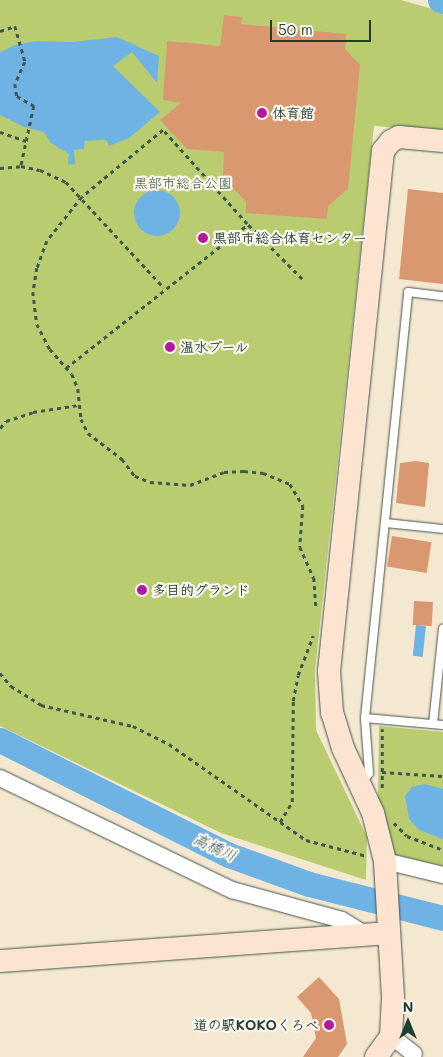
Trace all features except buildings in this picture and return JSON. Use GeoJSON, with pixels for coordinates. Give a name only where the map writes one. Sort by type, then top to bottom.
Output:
{"type":"FeatureCollection","features":[{"type":"Feature","properties":{"kind":"street"},"geometry":{"type":"LineString","coordinates":[[376,1057],[391,1036],[394,997],[386,866],[373,813],[332,713],[329,671],[383,151],[391,141],[399,137],[443,141]]}},
{"type":"Feature","properties":{"kind":"street"},"geometry":{"type":"LineString","coordinates":[[0,778],[232,890],[342,920],[366,935]]}},
{"type":"Feature","properties":{"kind":"street"},"geometry":{"type":"LineString","coordinates":[[386,866],[443,875]]}},
{"type":"Feature","properties":{"kind":"street"},"geometry":{"type":"LineString","coordinates":[[0,961],[389,933]]}},
{"type":"Feature","properties":{"kind":"street"},"geometry":{"type":"LineString","coordinates":[[391,1036],[414,1054]]}},
{"type":"Feature","properties":{"kind":"lane"},"geometry":{"type":"LineString","coordinates":[[360,784],[369,773],[365,718],[408,292],[443,296]]}},
{"type":"Feature","properties":{"kind":"lane"},"geometry":{"type":"LineString","coordinates":[[385,523],[443,529]]}},
{"type":"Feature","properties":{"kind":"lane"},"geometry":{"type":"LineString","coordinates":[[433,724],[443,629]]}},
{"type":"Feature","properties":{"kind":"lane"},"geometry":{"type":"LineString","coordinates":[[365,718],[443,725]]}},
{"type":"Feature","properties":{"kind":"path"},"geometry":{"type":"LineString","coordinates":[[0,31],[15,26],[25,62],[16,84],[18,96],[34,106],[21,166]]}},
{"type":"Feature","properties":{"kind":"path"},"geometry":{"type":"LineString","coordinates":[[302,279],[248,224],[164,130],[82,197],[47,241],[37,268],[33,292],[37,324],[50,349],[66,368],[78,389],[78,405],[88,433],[122,459],[135,476],[150,482],[190,485],[224,472],[244,471],[263,473],[290,484],[304,506],[300,547],[314,578],[316,615]]}},
{"type":"Feature","properties":{"kind":"path"},"geometry":{"type":"LineString","coordinates":[[0,132],[26,141]]}},
{"type":"Feature","properties":{"kind":"path"},"geometry":{"type":"LineString","coordinates":[[0,168],[21,166],[40,170],[66,182],[82,197],[164,288]]}},
{"type":"Feature","properties":{"kind":"path"},"geometry":{"type":"LineString","coordinates":[[66,368],[164,288],[248,224]]}},
{"type":"Feature","properties":{"kind":"path"},"geometry":{"type":"LineString","coordinates":[[0,428],[6,422],[33,412],[78,405]]}},
{"type":"Feature","properties":{"kind":"path"},"geometry":{"type":"LineString","coordinates":[[280,822],[292,802],[293,701],[298,675],[314,633]]}},
{"type":"Feature","properties":{"kind":"path"},"geometry":{"type":"LineString","coordinates":[[0,674],[11,686],[41,705],[133,726],[168,744],[306,840],[386,866]]}},
{"type":"Feature","properties":{"kind":"path"},"geometry":{"type":"LineString","coordinates":[[382,720],[382,798]]}},
{"type":"Feature","properties":{"kind":"path"},"geometry":{"type":"LineString","coordinates":[[382,772],[443,776]]}},
{"type":"Feature","properties":{"kind":"path"},"geometry":{"type":"LineString","coordinates":[[391,820],[407,836],[443,850]]}},
{"type":"Feature","properties":{"kind":"green space","name":"黒部市総合公園"},"geometry":{"type":"Polygon","coordinates":[[[0,0],[401,0],[443,12],[443,131],[374,126],[315,670],[316,730],[367,837],[366,880],[221,833],[0,726],[0,0]]]}},
{"type":"Feature","properties":{"kind":"green space"},"geometry":{"type":"Polygon","coordinates":[[[379,726],[443,732],[443,866],[392,854],[378,798],[379,726]]]}},
{"type":"Feature","properties":{"kind":"water"},"geometry":{"type":"Polygon","coordinates":[[[117,37],[159,56],[157,83],[132,52],[113,66],[160,112],[129,138],[109,146],[106,140],[85,141],[84,149],[74,150],[75,165],[68,164],[69,154],[51,143],[44,132],[24,127],[0,115],[0,52],[15,45],[35,41],[72,42],[117,37]]]}},
{"type":"Feature","properties":{"kind":"water"},"geometry":{"type":"Polygon","coordinates":[[[157,190],[170,194],[176,200],[180,213],[176,226],[170,232],[157,236],[144,232],[138,226],[134,213],[138,200],[144,194],[157,190]]]}},
{"type":"Feature","properties":{"kind":"water"},"geometry":{"type":"Polygon","coordinates":[[[416,625],[426,626],[423,657],[413,656],[416,625]]]}},
{"type":"Feature","properties":{"kind":"water"},"geometry":{"type":"Polygon","coordinates":[[[424,784],[443,789],[443,839],[419,830],[409,819],[405,796],[412,787],[424,784]]]}},
{"type":"Feature","properties":{"kind":"waterway","name":"高橋川"},"geometry":{"type":"LineString","coordinates":[[0,740],[229,855],[309,884],[443,918]]}},
{"type":"Feature","properties":{"kind":"place","name":"体育館"},"geometry":{"type":"Point","coordinates":[262,113]}},
{"type":"Feature","properties":{"kind":"place","name":"黒部市総合体育センター"},"geometry":{"type":"Point","coordinates":[203,238]}},
{"type":"Feature","properties":{"kind":"place","name":"温水プール"},"geometry":{"type":"Point","coordinates":[170,347]}},
{"type":"Feature","properties":{"kind":"place","name":"多目的グランド"},"geometry":{"type":"Point","coordinates":[142,590]}},
{"type":"Feature","properties":{"kind":"place","name":"道の駅KOKOくろべ"},"geometry":{"type":"Point","coordinates":[329,1025]}}]}
